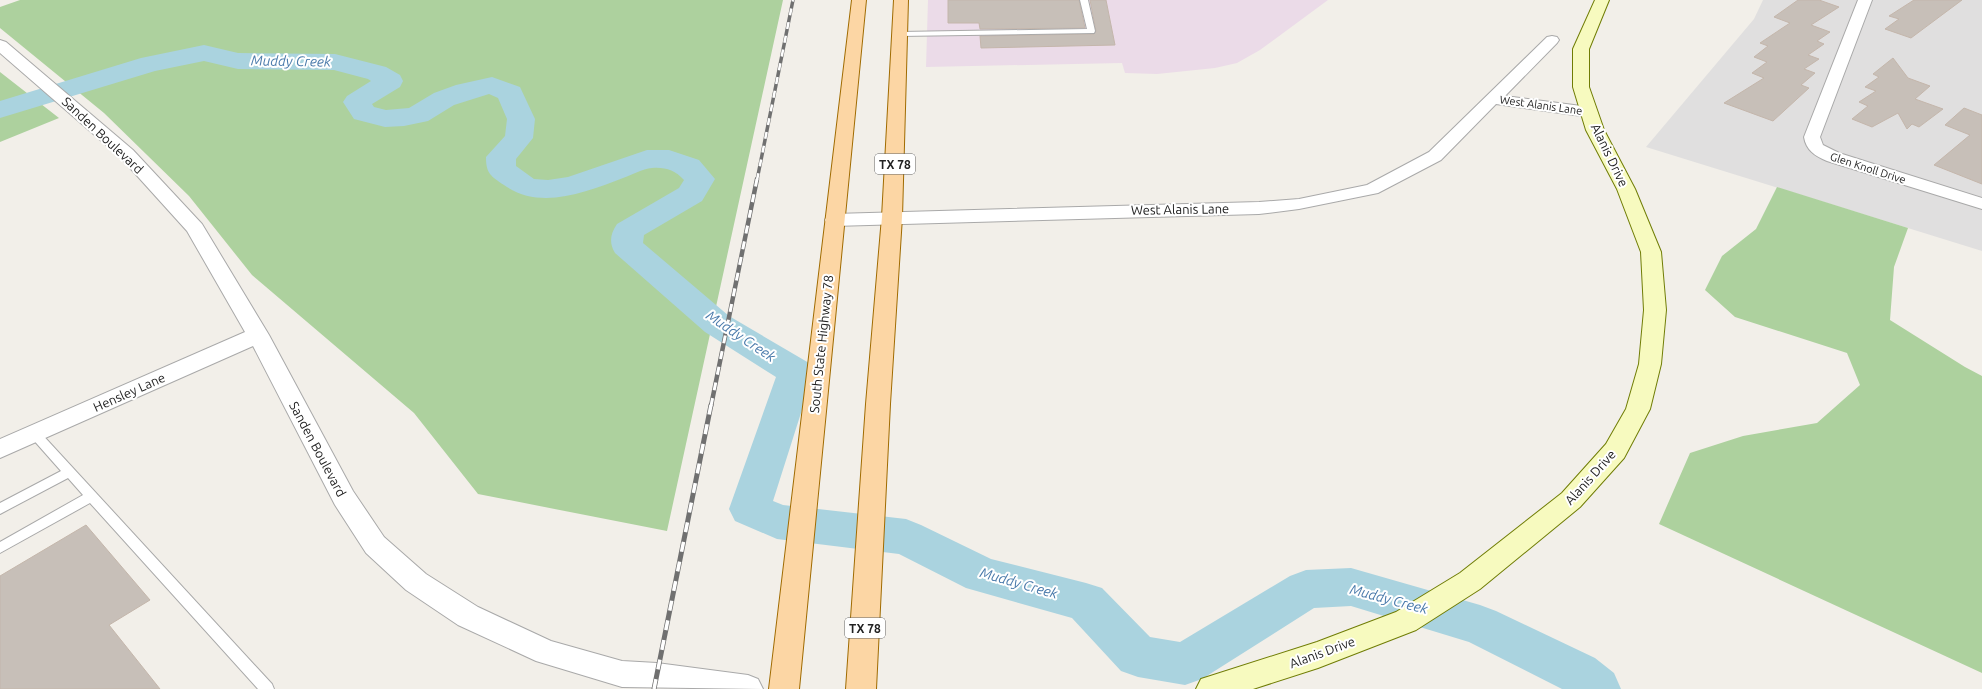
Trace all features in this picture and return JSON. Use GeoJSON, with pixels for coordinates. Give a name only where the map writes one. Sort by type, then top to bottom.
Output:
{"type":"FeatureCollection","features":[{"type":"Feature","properties":{"kind":"main road","name":"South State Highway 78"},"geometry":{"type":"LineString","coordinates":[[784,689],[859,0]]}},
{"type":"Feature","properties":{"kind":"main road","name":"TX 78"},"geometry":{"type":"LineString","coordinates":[[861,689],[892,217],[901,0]]}},
{"type":"Feature","properties":{"kind":"main road","name":"Alanis Drive"},"geometry":{"type":"LineString","coordinates":[[1211,689],[1318,655],[1406,621],[1470,581],[1571,500],[1615,451],[1638,409],[1650,364],[1655,310],[1650,252],[1626,189],[1595,130],[1581,87],[1581,49],[1602,0]]}},
{"type":"Feature","properties":{"kind":"street","name":"Glen Knoll Drive"},"geometry":{"type":"LineString","coordinates":[[1866,0],[1812,137],[1814,145],[1819,152],[1833,157],[1982,204]]}},
{"type":"Feature","properties":{"kind":"street","name":"West Alanis Lane"},"geometry":{"type":"LineString","coordinates":[[834,220],[892,217],[1259,208],[1330,199],[1372,189],[1434,156],[1494,99],[1552,40]]}},
{"type":"Feature","properties":{"kind":"street","name":"Sanden Boulevard"},"geometry":{"type":"LineString","coordinates":[[0,45],[127,154],[195,228],[258,335],[344,498],[375,544],[416,582],[468,616],[546,652],[622,674],[657,676],[748,689]]}},
{"type":"Feature","properties":{"kind":"street","name":"West Alanis Lane"},"geometry":{"type":"LineString","coordinates":[[1494,99],[1589,112]]}},
{"type":"Feature","properties":{"kind":"street","name":"Hensley Lane"},"geometry":{"type":"LineString","coordinates":[[0,449],[258,335]]}},
{"type":"Feature","properties":{"kind":"lane"},"geometry":{"type":"LineString","coordinates":[[900,34],[1091,31],[1084,0]]}},
{"type":"Feature","properties":{"kind":"lane"},"geometry":{"type":"LineString","coordinates":[[34,433],[267,689]]}},
{"type":"Feature","properties":{"kind":"lane"},"geometry":{"type":"LineString","coordinates":[[0,509],[69,472]]}},
{"type":"Feature","properties":{"kind":"lane"},"geometry":{"type":"LineString","coordinates":[[0,548],[91,496]]}},
{"type":"Feature","properties":{"kind":"shaded area"},"geometry":{"type":"Polygon","coordinates":[[[928,0],[1328,0],[1260,50],[1237,63],[1215,68],[1157,74],[1125,73],[1122,63],[926,67],[928,0]]]}},
{"type":"Feature","properties":{"kind":"shaded area"},"geometry":{"type":"Polygon","coordinates":[[[1763,0],[1982,0],[1982,251],[1646,147],[1754,19],[1763,0]]]}},
{"type":"Feature","properties":{"kind":"green space"},"geometry":{"type":"Polygon","coordinates":[[[20,0],[783,0],[667,531],[478,494],[414,413],[252,275],[189,196],[104,113],[0,28],[0,7],[20,0]]]}},
{"type":"Feature","properties":{"kind":"green space"},"geometry":{"type":"Polygon","coordinates":[[[0,72],[59,118],[0,142],[0,72]]]}},
{"type":"Feature","properties":{"kind":"green space"},"geometry":{"type":"Polygon","coordinates":[[[1777,187],[1908,228],[1894,267],[1890,320],[1982,376],[1982,673],[1659,524],[1690,453],[1743,436],[1817,423],[1860,385],[1847,353],[1735,317],[1705,290],[1722,256],[1756,229],[1777,187]]]}},
{"type":"Feature","properties":{"kind":"building"},"geometry":{"type":"Polygon","coordinates":[[[948,0],[1079,0],[1085,28],[980,29],[979,23],[948,23],[948,0]]]}},
{"type":"Feature","properties":{"kind":"building"},"geometry":{"type":"Polygon","coordinates":[[[1090,0],[1106,0],[1115,45],[981,48],[980,36],[1094,34],[1096,31],[1090,0]]]}},
{"type":"Feature","properties":{"kind":"building"},"geometry":{"type":"Polygon","coordinates":[[[1798,0],[1819,0],[1839,7],[1811,25],[1830,32],[1817,41],[1824,44],[1808,55],[1819,59],[1804,69],[1815,73],[1801,85],[1809,88],[1773,121],[1724,103],[1764,78],[1752,73],[1767,62],[1754,57],[1768,46],[1760,43],[1790,23],[1774,17],[1798,0]]]}},
{"type":"Feature","properties":{"kind":"building"},"geometry":{"type":"Polygon","coordinates":[[[1914,0],[1962,0],[1911,38],[1885,29],[1899,19],[1889,16],[1914,0]]]}},
{"type":"Feature","properties":{"kind":"building"},"geometry":{"type":"Polygon","coordinates":[[[1893,58],[1908,78],[1930,86],[1915,99],[1943,109],[1919,127],[1912,124],[1907,129],[1898,113],[1872,127],[1852,119],[1868,106],[1859,102],[1876,91],[1865,87],[1879,77],[1873,74],[1893,58]]]}},
{"type":"Feature","properties":{"kind":"building"},"geometry":{"type":"Polygon","coordinates":[[[1964,108],[1982,115],[1982,184],[1934,165],[1970,135],[1945,125],[1964,108]]]}},
{"type":"Feature","properties":{"kind":"building"},"geometry":{"type":"Polygon","coordinates":[[[86,525],[150,600],[109,625],[160,689],[0,689],[0,576],[86,525]]]}},
{"type":"Feature","properties":{"kind":"waterway","name":"Muddy Creek"},"geometry":{"type":"LineString","coordinates":[[0,110],[150,64],[204,53],[238,61],[335,62],[377,73],[390,81],[357,102],[364,113],[385,119],[404,118],[418,115],[444,99],[466,91],[492,85],[510,93],[521,119],[519,138],[501,157],[501,169],[526,187],[548,189],[573,186],[647,159],[669,159],[688,166],[700,179],[691,194],[628,231],[627,246],[717,324],[796,372],[750,509],[777,522],[906,537],[982,575],[1086,602],[1138,656],[1185,664],[1306,589],[1351,587],[1480,625],[1578,673],[1597,689]]}},
{"type":"Feature","properties":{"kind":"railway"},"geometry":{"type":"LineString","coordinates":[[757,180],[793,0]]}},
{"type":"Feature","properties":{"kind":"railway"},"geometry":{"type":"LineString","coordinates":[[711,406],[757,179]]}},
{"type":"Feature","properties":{"kind":"railway"},"geometry":{"type":"LineString","coordinates":[[654,689],[711,405]]}}]}
